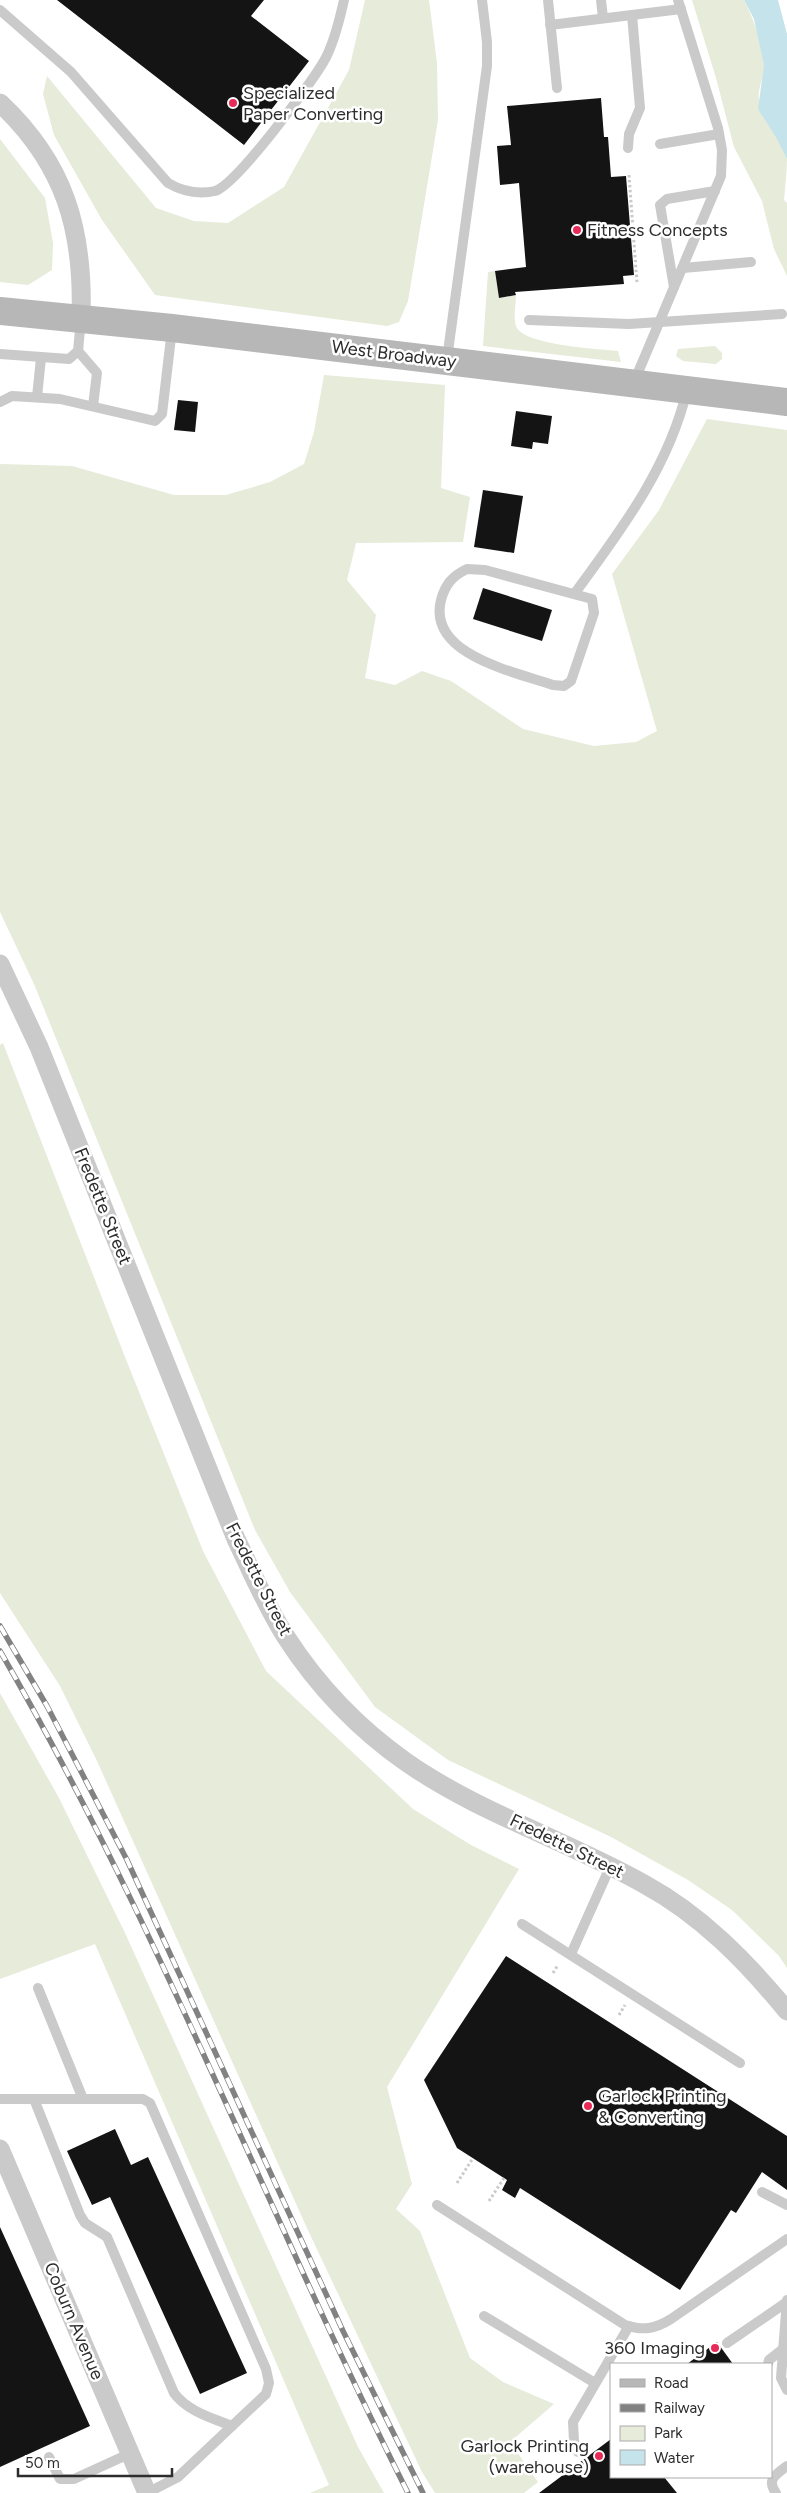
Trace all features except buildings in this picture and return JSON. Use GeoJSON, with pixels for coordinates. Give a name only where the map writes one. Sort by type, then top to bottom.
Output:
{"type":"FeatureCollection","features":[{"type":"Feature","properties":{"kind":"main road","name":"West Broadway"},"geometry":{"type":"LineString","coordinates":[[0,311],[172,328],[787,402]]}},
{"type":"Feature","properties":{"kind":"street"},"geometry":{"type":"LineString","coordinates":[[0,103],[39,146],[65,194],[78,240],[81,318]]}},
{"type":"Feature","properties":{"kind":"street","name":"Fredette Street"},"geometry":{"type":"LineString","coordinates":[[0,964],[39,1046],[236,1539],[268,1605],[286,1636],[309,1668],[341,1706],[406,1762],[486,1808],[645,1884],[717,1934],[752,1970],[787,2011]]}},
{"type":"Feature","properties":{"kind":"street","name":"Coburn Avenue"},"geometry":{"type":"LineString","coordinates":[[0,2149],[147,2493]]}},
{"type":"Feature","properties":{"kind":"lane"},"geometry":{"type":"LineString","coordinates":[[0,10],[71,72],[168,182],[183,190],[201,192],[215,191],[228,185],[246,166],[324,60],[344,0]]}},
{"type":"Feature","properties":{"kind":"lane"},"geometry":{"type":"LineString","coordinates":[[447,360],[487,66],[487,42],[482,0]]}},
{"type":"Feature","properties":{"kind":"lane"},"geometry":{"type":"LineString","coordinates":[[548,0],[557,88]]}},
{"type":"Feature","properties":{"kind":"lane"},"geometry":{"type":"LineString","coordinates":[[601,0],[603,18]]}},
{"type":"Feature","properties":{"kind":"lane"},"geometry":{"type":"LineString","coordinates":[[550,25],[632,15],[680,4],[719,134],[721,176],[634,383]]}},
{"type":"Feature","properties":{"kind":"lane"},"geometry":{"type":"LineString","coordinates":[[628,148],[629,134],[640,108],[632,15]]}},
{"type":"Feature","properties":{"kind":"lane"},"geometry":{"type":"LineString","coordinates":[[660,144],[719,134]]}},
{"type":"Feature","properties":{"kind":"lane"},"geometry":{"type":"LineString","coordinates":[[674,288],[660,205],[667,199],[715,191]]}},
{"type":"Feature","properties":{"kind":"lane"},"geometry":{"type":"LineString","coordinates":[[682,268],[751,262]]}},
{"type":"Feature","properties":{"kind":"lane"},"geometry":{"type":"LineString","coordinates":[[529,320],[659,323],[782,314]]}},
{"type":"Feature","properties":{"kind":"lane"},"geometry":{"type":"LineString","coordinates":[[0,354],[69,359],[78,352],[81,318]]}},
{"type":"Feature","properties":{"kind":"lane"},"geometry":{"type":"LineString","coordinates":[[0,402],[12,396],[60,399],[149,421],[159,418],[162,414],[172,328]]}},
{"type":"Feature","properties":{"kind":"lane"},"geometry":{"type":"LineString","coordinates":[[78,352],[97,373],[94,406]]}},
{"type":"Feature","properties":{"kind":"lane"},"geometry":{"type":"LineString","coordinates":[[37,397],[41,358]]}},
{"type":"Feature","properties":{"kind":"lane"},"geometry":{"type":"LineString","coordinates":[[575,593],[648,486],[673,439],[688,390]]}},
{"type":"Feature","properties":{"kind":"lane"},"geometry":{"type":"LineString","coordinates":[[467,569],[485,570],[575,593],[592,599],[594,613],[574,676],[564,686],[553,685],[474,657],[457,646],[442,626],[440,604],[446,586],[451,579],[467,569]]}},
{"type":"Feature","properties":{"kind":"lane"},"geometry":{"type":"LineString","coordinates":[[571,1954],[610,1867]]}},
{"type":"Feature","properties":{"kind":"lane"},"geometry":{"type":"LineString","coordinates":[[522,1924],[740,2063]]}},
{"type":"Feature","properties":{"kind":"lane"},"geometry":{"type":"LineString","coordinates":[[38,1988],[83,2099]]}},
{"type":"Feature","properties":{"kind":"lane"},"geometry":{"type":"LineString","coordinates":[[34,2099],[80,2215],[85,2223],[107,2238],[174,2393],[196,2410],[232,2426]]}},
{"type":"Feature","properties":{"kind":"lane"},"geometry":{"type":"LineString","coordinates":[[0,2100],[143,2099],[154,2108],[266,2369],[269,2383],[266,2394],[178,2478],[147,2493]]}},
{"type":"Feature","properties":{"kind":"lane"},"geometry":{"type":"LineString","coordinates":[[762,2192],[787,2205]]}},
{"type":"Feature","properties":{"kind":"lane"},"geometry":{"type":"LineString","coordinates":[[437,2205],[629,2326],[648,2329],[658,2327],[787,2238]]}},
{"type":"Feature","properties":{"kind":"lane"},"geometry":{"type":"LineString","coordinates":[[727,2342],[787,2301]]}},
{"type":"Feature","properties":{"kind":"lane"},"geometry":{"type":"LineString","coordinates":[[785,2387],[783,2349],[787,2301]]}},
{"type":"Feature","properties":{"kind":"lane"},"geometry":{"type":"LineString","coordinates":[[484,2316],[594,2383]]}},
{"type":"Feature","properties":{"kind":"lane"},"geometry":{"type":"LineString","coordinates":[[578,2452],[572,2433],[573,2422],[594,2383],[629,2326]]}},
{"type":"Feature","properties":{"kind":"lane"},"geometry":{"type":"LineString","coordinates":[[768,2363],[783,2349]]}},
{"type":"Feature","properties":{"kind":"lane"},"geometry":{"type":"LineString","coordinates":[[772,2370],[785,2387]]}},
{"type":"Feature","properties":{"kind":"lane"},"geometry":{"type":"LineString","coordinates":[[49,2457],[60,2479],[74,2479],[131,2453]]}},
{"type":"Feature","properties":{"kind":"lane"},"geometry":{"type":"LineString","coordinates":[[776,2493],[771,2481],[774,2476],[787,2466]]}},
{"type":"Feature","properties":{"kind":"path"},"geometry":{"type":"LineString","coordinates":[[629,176],[637,283]]}},
{"type":"Feature","properties":{"kind":"path"},"geometry":{"type":"LineString","coordinates":[[457,2183],[473,2158]]}},
{"type":"Feature","properties":{"kind":"path"},"geometry":{"type":"LineString","coordinates":[[489,2201],[504,2178]]}},
{"type":"Feature","properties":{"kind":"green space"},"geometry":{"type":"Polygon","coordinates":[[[365,0],[429,0],[437,63],[438,120],[408,301],[399,322],[387,326],[155,295],[102,220],[54,135],[43,94],[47,76],[156,208],[194,221],[228,223],[284,187],[349,70],[365,0]]]}},
{"type":"Feature","properties":{"kind":"green space"},"geometry":{"type":"Polygon","coordinates":[[[692,0],[744,0],[757,32],[764,58],[759,92],[761,109],[781,144],[787,159],[784,200],[787,203],[787,276],[774,249],[762,201],[734,147],[716,78],[692,0]]]}},
{"type":"Feature","properties":{"kind":"green space"},"geometry":{"type":"Polygon","coordinates":[[[0,139],[45,198],[53,243],[52,270],[28,285],[0,282],[0,139]]]}},
{"type":"Feature","properties":{"kind":"green space"},"geometry":{"type":"Polygon","coordinates":[[[495,271],[499,298],[516,295],[515,322],[521,332],[546,342],[618,351],[621,362],[483,346],[488,272],[495,271]]]}},
{"type":"Feature","properties":{"kind":"green space"},"geometry":{"type":"Polygon","coordinates":[[[715,346],[722,353],[722,359],[716,364],[683,361],[676,356],[678,349],[715,346]]]}},
{"type":"Feature","properties":{"kind":"green space"},"geometry":{"type":"Polygon","coordinates":[[[324,375],[445,385],[441,488],[470,497],[463,542],[356,543],[347,580],[376,615],[365,678],[395,685],[422,671],[451,681],[523,729],[594,746],[636,742],[657,731],[612,574],[659,510],[707,419],[787,430],[787,1968],[779,1956],[732,1910],[688,1880],[611,1837],[448,1760],[375,1707],[290,1592],[255,1530],[34,984],[0,912],[0,464],[72,466],[174,495],[226,495],[270,482],[304,464],[314,432],[324,375]]]}},
{"type":"Feature","properties":{"kind":"green space"},"geometry":{"type":"Polygon","coordinates":[[[3,1043],[125,1357],[203,1551],[266,1671],[413,1809],[471,1845],[519,1869],[387,2087],[412,2184],[396,2209],[420,2231],[470,2358],[503,2382],[554,2404],[510,2442],[538,2482],[524,2493],[435,2493],[422,2472],[306,2226],[97,1761],[60,1686],[0,1593],[0,1045],[3,1043]]]}},
{"type":"Feature","properties":{"kind":"green space"},"geometry":{"type":"Polygon","coordinates":[[[0,1693],[59,1798],[125,1933],[358,2447],[384,2493],[310,2493],[329,2485],[95,1944],[0,1979],[0,1693]]]}},
{"type":"Feature","properties":{"kind":"water"},"geometry":{"type":"Polygon","coordinates":[[[744,0],[778,0],[787,34],[787,159],[758,109],[764,65],[754,19],[744,0]]]}},
{"type":"Feature","properties":{"kind":"railway"},"geometry":{"type":"LineString","coordinates":[[0,1626],[47,1706],[127,1860],[343,2331],[423,2493]]}},
{"type":"Feature","properties":{"kind":"railway"},"geometry":{"type":"LineString","coordinates":[[0,1651],[57,1753],[110,1857],[161,1963],[307,2282],[408,2493]]}},
{"type":"Feature","properties":{"kind":"place","name":"Specialized Paper Converting"},"geometry":{"type":"Point","coordinates":[233,103]}},
{"type":"Feature","properties":{"kind":"place","name":"Fitness Concepts"},"geometry":{"type":"Point","coordinates":[577,230]}},
{"type":"Feature","properties":{"kind":"place","name":"Garlock Printing & Converting"},"geometry":{"type":"Point","coordinates":[588,2106]}},
{"type":"Feature","properties":{"kind":"place","name":"360 Imaging"},"geometry":{"type":"Point","coordinates":[715,2348]}},
{"type":"Feature","properties":{"kind":"place","name":"Garlock Printing (warehouse)"},"geometry":{"type":"Point","coordinates":[599,2456]}}]}
